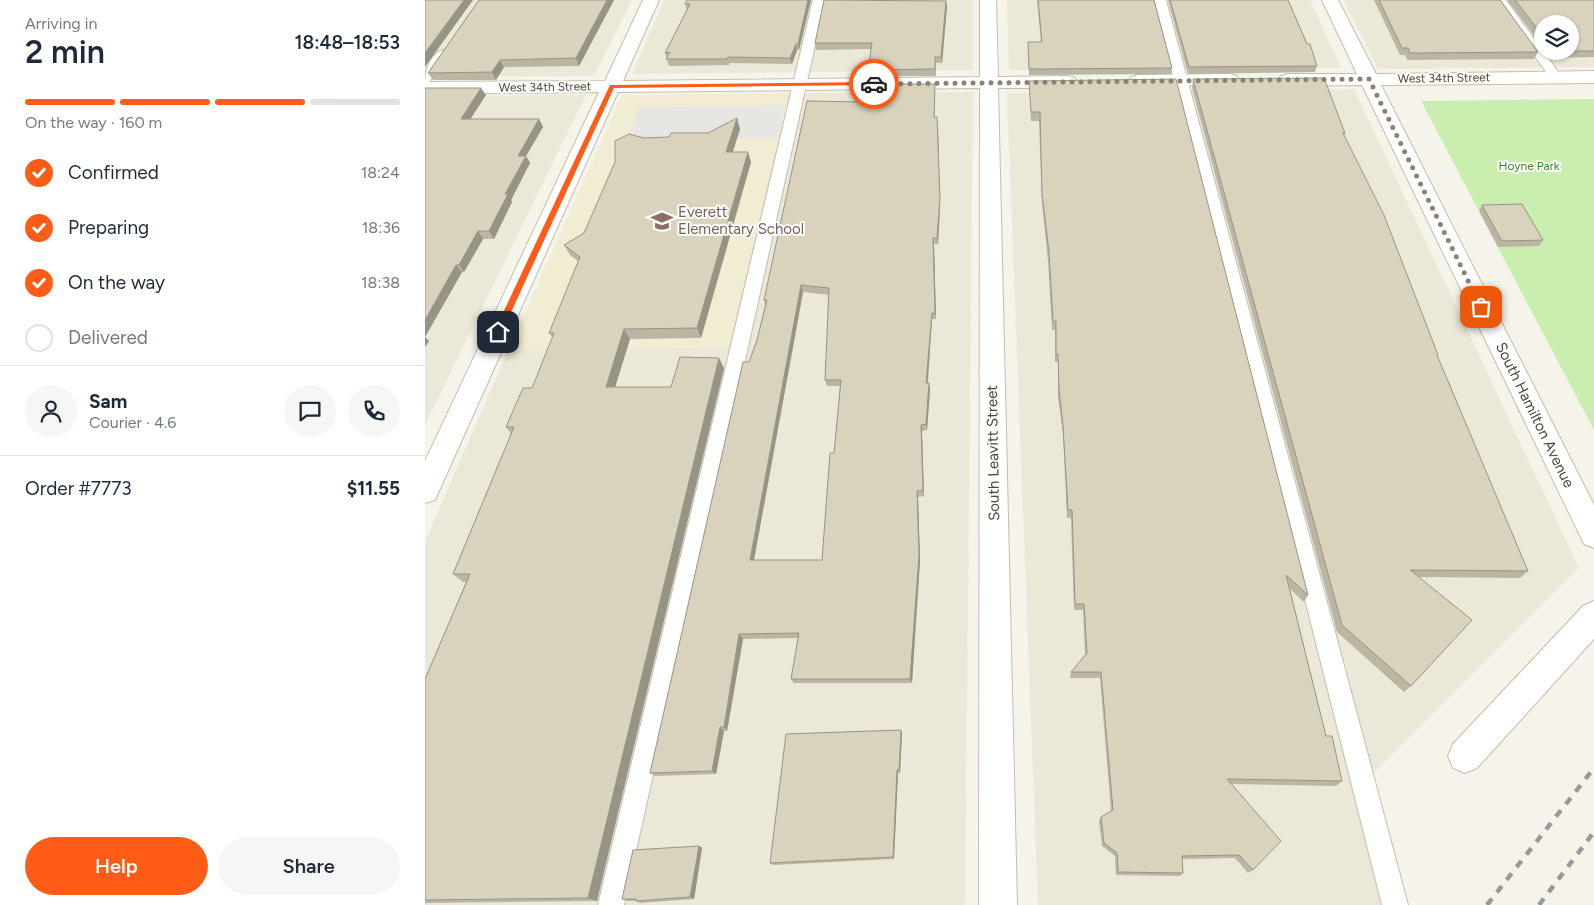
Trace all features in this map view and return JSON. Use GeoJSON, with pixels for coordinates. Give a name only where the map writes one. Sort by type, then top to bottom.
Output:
{"type":"FeatureCollection","features":[{"type":"Feature","properties":{"kind":"street"},"geometry":{"type":"LineString","coordinates":[[425,491],[651,0]]}},
{"type":"Feature","properties":{"kind":"street","name":"South Leavitt Street"},"geometry":{"type":"LineString","coordinates":[[989,0],[998,905]]}},
{"type":"Feature","properties":{"kind":"street","name":"South Hamilton Avenue"},"geometry":{"type":"LineString","coordinates":[[1330,0],[1594,535]]}},
{"type":"Feature","properties":{"kind":"street","name":"West 34th Street"},"geometry":{"type":"LineString","coordinates":[[1267,80],[1594,77]]}},
{"type":"Feature","properties":{"kind":"street"},"geometry":{"type":"LineString","coordinates":[[1122,81],[1248,80]]}},
{"type":"Feature","properties":{"kind":"street","name":"West 34th Street"},"geometry":{"type":"LineString","coordinates":[[425,88],[1083,82]]}},
{"type":"Feature","properties":{"kind":"street"},"geometry":{"type":"LineString","coordinates":[[1465,756],[1594,616]]}},
{"type":"Feature","properties":{"kind":"lane"},"geometry":{"type":"LineString","coordinates":[[611,905],[819,0]]}},
{"type":"Feature","properties":{"kind":"lane"},"geometry":{"type":"LineString","coordinates":[[1160,0],[1395,905]]}},
{"type":"Feature","properties":{"kind":"lane"},"geometry":{"type":"LineString","coordinates":[[1500,0],[1556,77]]}},
{"type":"Feature","properties":{"kind":"lane"},"geometry":{"type":"LineString","coordinates":[[425,79],[449,46]]}},
{"type":"Feature","properties":{"kind":"shaded area"},"geometry":{"type":"Polygon","coordinates":[[[425,0],[632,0],[594,76],[425,77],[425,0]]]}},
{"type":"Feature","properties":{"kind":"shaded area"},"geometry":{"type":"Polygon","coordinates":[[[664,0],[973,0],[973,70],[632,74],[664,0]]]}},
{"type":"Feature","properties":{"kind":"shaded area"},"geometry":{"type":"Polygon","coordinates":[[[1007,0],[1310,0],[1341,68],[1009,70],[1007,0]]]}},
{"type":"Feature","properties":{"kind":"shaded area"},"geometry":{"type":"Polygon","coordinates":[[[1343,0],[1594,0],[1594,67],[1378,69],[1343,0]]]}},
{"type":"Feature","properties":{"kind":"shaded area"},"geometry":{"type":"Polygon","coordinates":[[[1354,89],[1579,568],[1363,784],[1395,905],[1038,905],[1007,93],[1354,89]]]}},
{"type":"Feature","properties":{"kind":"shaded area"},"geometry":{"type":"Polygon","coordinates":[[[973,92],[965,905],[425,905],[425,542],[508,350],[728,347],[789,93],[973,92]]]}},
{"type":"Feature","properties":{"kind":"shaded area","name":"Everett Elementary School"},"geometry":{"type":"Polygon","coordinates":[[[789,93],[728,347],[508,350],[622,95],[789,93]]]}},
{"type":"Feature","properties":{"kind":"shaded area"},"geometry":{"type":"Polygon","coordinates":[[[586,95],[425,425],[425,96],[586,95]]]}},
{"type":"Feature","properties":{"kind":"shaded area"},"geometry":{"type":"Polygon","coordinates":[[[785,105],[778,138],[626,140],[639,108],[785,105]]]}},
{"type":"Feature","properties":{"kind":"green space","name":"Hoyne Park"},"geometry":{"type":"Polygon","coordinates":[[[1594,99],[1594,430],[1421,101],[1594,99]]]}},
{"type":"Feature","properties":{"kind":"building"},"geometry":{"type":"Polygon","coordinates":[[[425,0],[464,0],[425,53],[425,0]]]}},
{"type":"Feature","properties":{"kind":"building"},"geometry":{"type":"Polygon","coordinates":[[[479,0],[607,0],[576,58],[500,60],[492,72],[428,73],[479,0]]]}},
{"type":"Feature","properties":{"kind":"building"},"geometry":{"type":"Polygon","coordinates":[[[687,0],[808,0],[798,44],[796,44],[790,58],[666,59],[670,52],[665,53],[690,4],[685,4],[687,0]]]}},
{"type":"Feature","properties":{"kind":"building"},"geometry":{"type":"Polygon","coordinates":[[[824,0],[946,1],[941,57],[935,57],[935,69],[868,70],[872,43],[815,43],[824,0]]]}},
{"type":"Feature","properties":{"kind":"building"},"geometry":{"type":"Polygon","coordinates":[[[1038,0],[1154,0],[1172,68],[1029,69],[1028,42],[1042,42],[1038,0]]]}},
{"type":"Feature","properties":{"kind":"building"},"geometry":{"type":"Polygon","coordinates":[[[1170,0],[1288,0],[1307,44],[1310,44],[1317,66],[1189,67],[1170,0]]]}},
{"type":"Feature","properties":{"kind":"building"},"geometry":{"type":"Polygon","coordinates":[[[1379,0],[1500,0],[1534,47],[1534,52],[1410,53],[1408,48],[1402,48],[1379,0]]]}},
{"type":"Feature","properties":{"kind":"building"},"geometry":{"type":"Polygon","coordinates":[[[1515,0],[1594,0],[1594,51],[1579,51],[1579,15],[1534,15],[1534,24],[1515,0]]]}},
{"type":"Feature","properties":{"kind":"building"},"geometry":{"type":"Polygon","coordinates":[[[1324,78],[1345,133],[1343,133],[1384,215],[1437,355],[1528,571],[1410,570],[1472,620],[1411,686],[1342,625],[1193,79],[1324,78]]]}},
{"type":"Feature","properties":{"kind":"building"},"geometry":{"type":"Polygon","coordinates":[[[1176,79],[1308,595],[1286,575],[1326,736],[1332,736],[1342,781],[1227,779],[1281,841],[1253,870],[1239,855],[1182,856],[1183,873],[1118,872],[1117,853],[1104,843],[1101,817],[1113,810],[1101,672],[1071,672],[1087,653],[1084,604],[1075,604],[1072,510],[1068,510],[1058,354],[1056,354],[1056,321],[1053,321],[1049,252],[1042,194],[1040,112],[1031,112],[1029,81],[1176,79]]]}},
{"type":"Feature","properties":{"kind":"building"},"geometry":{"type":"Polygon","coordinates":[[[865,84],[935,84],[934,117],[937,117],[940,199],[937,238],[933,238],[935,313],[932,313],[926,383],[929,383],[926,424],[921,425],[923,490],[917,491],[919,555],[910,679],[791,679],[799,633],[739,634],[724,727],[720,727],[712,771],[650,773],[743,362],[749,362],[757,340],[767,300],[764,300],[807,101],[863,102],[865,84]],[[801,285],[750,560],[822,560],[830,453],[834,453],[841,380],[825,380],[829,288],[801,285]]]}},
{"type":"Feature","properties":{"kind":"building"},"geometry":{"type":"Polygon","coordinates":[[[425,88],[481,88],[461,119],[539,119],[518,156],[526,156],[505,194],[508,194],[489,231],[478,231],[459,265],[456,265],[425,320],[425,88]]]}},
{"type":"Feature","properties":{"kind":"building"},"geometry":{"type":"Polygon","coordinates":[[[737,118],[726,152],[748,152],[697,328],[624,329],[606,387],[671,387],[680,357],[719,358],[588,898],[425,900],[425,679],[470,574],[453,574],[514,427],[506,427],[523,388],[532,388],[554,333],[549,333],[580,257],[564,245],[584,233],[615,162],[615,141],[629,134],[644,138],[669,137],[671,133],[708,133],[737,118]]]}},
{"type":"Feature","properties":{"kind":"building"},"geometry":{"type":"Polygon","coordinates":[[[1522,204],[1543,240],[1502,241],[1482,205],[1522,204]]]}},
{"type":"Feature","properties":{"kind":"building"},"geometry":{"type":"Polygon","coordinates":[[[901,730],[893,857],[770,863],[786,734],[901,730]]]}},
{"type":"Feature","properties":{"kind":"building"},"geometry":{"type":"Polygon","coordinates":[[[699,846],[690,897],[636,901],[636,899],[622,899],[633,850],[699,846]]]}},
{"type":"Feature","properties":{"kind":"railway"},"geometry":{"type":"LineString","coordinates":[[1487,905],[1594,768]]}},
{"type":"Feature","properties":{"kind":"railway"},"geometry":{"type":"LineString","coordinates":[[1539,905],[1594,832]]}},
{"type":"Feature","properties":{"kind":"way so far"},"geometry":{"type":"LineString","coordinates":[[874,84],[1369,79],[1481,307]]}},
{"type":"Feature","properties":{"kind":"place","name":"Everett Elementary School"},"geometry":{"type":"Point","coordinates":[662,221]}},
{"type":"Feature","properties":{"kind":"route"},"geometry":{"type":"LineString","coordinates":[[498,332],[612,86],[874,84]]}}]}
